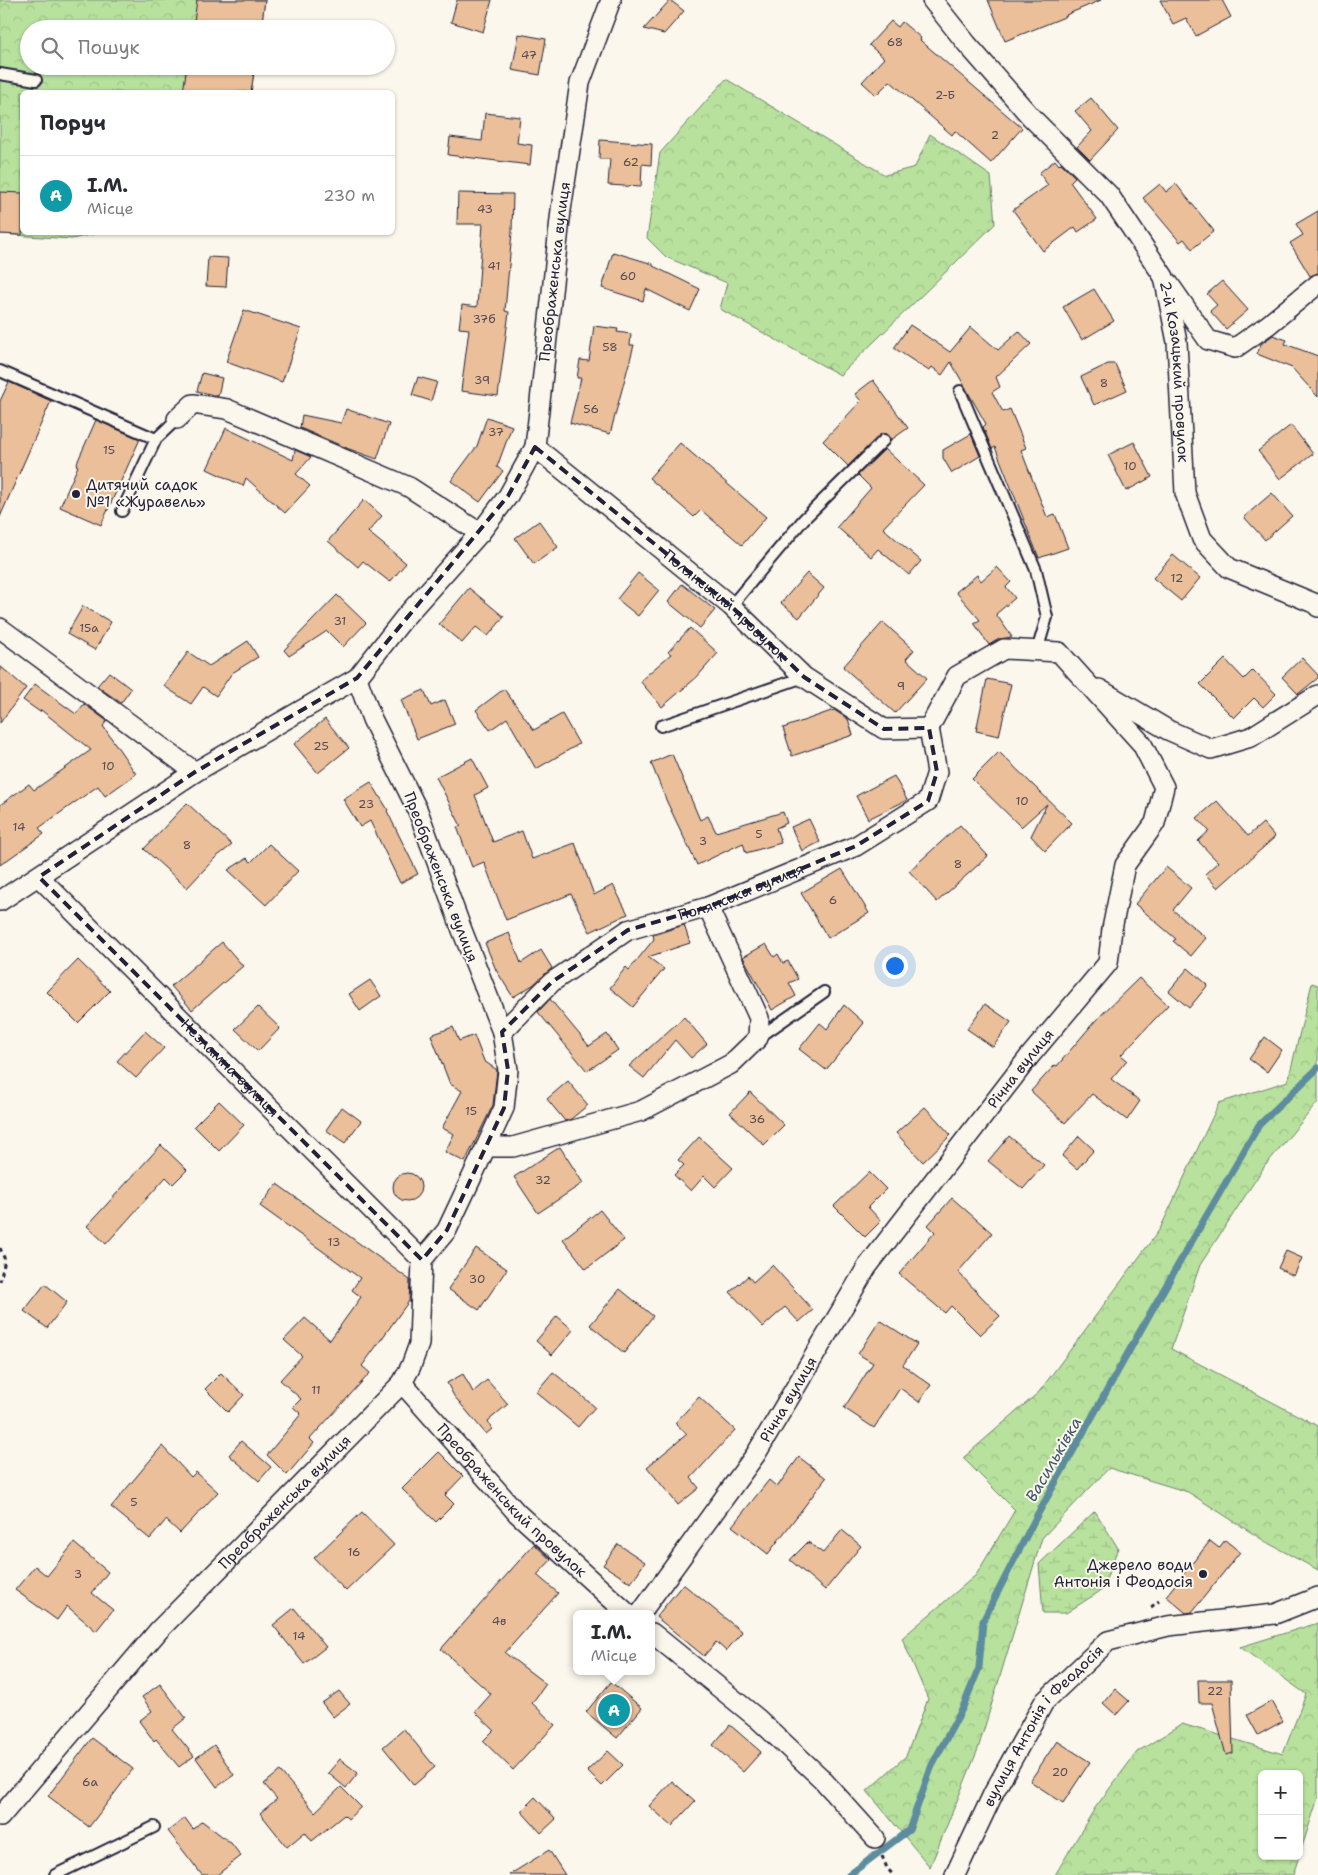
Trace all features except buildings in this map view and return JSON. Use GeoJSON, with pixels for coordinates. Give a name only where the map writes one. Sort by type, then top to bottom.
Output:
{"type":"FeatureCollection","features":[{"type":"Feature","properties":{"kind":"street","name":"Преображенська вулиця"},"geometry":{"type":"LineString","coordinates":[[0,1817],[160,1630],[402,1383],[419,1344],[422,1260],[447,1230],[504,1108],[508,1070],[502,1032],[418,811],[372,719],[357,678],[405,617],[480,533],[508,496],[535,447],[561,210],[580,83],[611,0]]}},
{"type":"Feature","properties":{"kind":"street","name":"2-й Козацький провулок"},"geometry":{"type":"LineString","coordinates":[[932,0],[1031,118],[1109,195],[1164,277],[1177,342],[1185,493],[1202,539],[1229,568],[1316,604],[1318,607]]}},
{"type":"Feature","properties":{"kind":"street"},"geometry":{"type":"LineString","coordinates":[[1164,277],[1208,340],[1234,348],[1268,325],[1318,284]]}},
{"type":"Feature","properties":{"kind":"street"},"geometry":{"type":"LineString","coordinates":[[177,419],[193,404],[227,409],[409,487],[480,533]]}},
{"type":"Feature","properties":{"kind":"street","name":"Полянський провулок"},"geometry":{"type":"LineString","coordinates":[[535,447],[731,606],[804,677],[884,729],[929,728]]}},
{"type":"Feature","properties":{"kind":"street"},"geometry":{"type":"LineString","coordinates":[[0,628],[195,772]]}},
{"type":"Feature","properties":{"kind":"street","name":"Річна вулиця"},"geometry":{"type":"LineString","coordinates":[[643,1610],[756,1454],[867,1266],[1028,1057],[1108,963],[1112,929],[1126,865],[1155,823],[1164,786],[1142,744],[1059,652],[1004,649],[957,676],[929,728]]}},
{"type":"Feature","properties":{"kind":"street"},"geometry":{"type":"LineString","coordinates":[[0,901],[195,772],[357,678]]}},
{"type":"Feature","properties":{"kind":"street"},"geometry":{"type":"LineString","coordinates":[[1082,678],[1168,730],[1211,749],[1251,737],[1318,695]]}},
{"type":"Feature","properties":{"kind":"street","name":"Полянська вулиця"},"geometry":{"type":"LineString","coordinates":[[502,1032],[552,982],[628,930],[708,907],[856,846],[928,801],[937,772],[929,728]]}},
{"type":"Feature","properties":{"kind":"street","name":"Незламна вулиця"},"geometry":{"type":"LineString","coordinates":[[39,876],[422,1260]]}},
{"type":"Feature","properties":{"kind":"street"},"geometry":{"type":"LineString","coordinates":[[486,1147],[513,1147],[641,1111],[731,1064],[758,1038],[759,1018],[708,907]]}},
{"type":"Feature","properties":{"kind":"street","name":"Преображенський провулок"},"geometry":{"type":"LineString","coordinates":[[402,1383],[517,1513],[624,1610]]}},
{"type":"Feature","properties":{"kind":"street","name":"вулиця Антонія і Феодосія"},"geometry":{"type":"LineString","coordinates":[[955,1875],[994,1792],[1044,1702],[1108,1641],[1168,1626],[1275,1614],[1318,1597]]}},
{"type":"Feature","properties":{"kind":"street"},"geometry":{"type":"LineString","coordinates":[[655,1635],[758,1719],[821,1778],[875,1838]]}},
{"type":"Feature","properties":{"kind":"lane"},"geometry":{"type":"LineString","coordinates":[[0,74],[36,80]]}},
{"type":"Feature","properties":{"kind":"lane"},"geometry":{"type":"LineString","coordinates":[[0,371],[156,439]]}},
{"type":"Feature","properties":{"kind":"lane"},"geometry":{"type":"LineString","coordinates":[[960,391],[1036,570],[1047,617],[1037,651]]}},
{"type":"Feature","properties":{"kind":"lane"},"geometry":{"type":"LineString","coordinates":[[122,511],[156,439],[177,419]]}},
{"type":"Feature","properties":{"kind":"lane"},"geometry":{"type":"LineString","coordinates":[[731,606],[804,519],[884,440]]}},
{"type":"Feature","properties":{"kind":"lane"},"geometry":{"type":"LineString","coordinates":[[661,726],[804,677]]}},
{"type":"Feature","properties":{"kind":"lane"},"geometry":{"type":"LineString","coordinates":[[758,1038],[824,992]]}},
{"type":"Feature","properties":{"kind":"lane"},"geometry":{"type":"LineString","coordinates":[[55,1875],[154,1827]]}},
{"type":"Feature","properties":{"kind":"path"},"geometry":{"type":"LineString","coordinates":[[0,1248],[5,1260],[0,1281]]}},
{"type":"Feature","properties":{"kind":"path"},"geometry":{"type":"LineString","coordinates":[[887,1868],[893,1875]]}},
{"type":"Feature","properties":{"kind":"highlighted area"},"geometry":{"type":"Polygon","coordinates":[[[535,447],[731,606],[804,677],[884,729],[929,728],[937,772],[928,801],[856,846],[708,907],[628,930],[552,982],[502,1032],[508,1070],[504,1108],[447,1230],[422,1260],[39,877],[195,772],[357,678],[508,496],[535,447]]]}},
{"type":"Feature","properties":{"kind":"green space"},"geometry":{"type":"Polygon","coordinates":[[[0,0],[265,0],[262,20],[20,20],[20,75],[254,75],[251,90],[20,90],[20,235],[89,235],[72,239],[0,234],[0,0]]]}},
{"type":"Feature","properties":{"kind":"green space"},"geometry":{"type":"Polygon","coordinates":[[[726,79],[885,175],[915,167],[930,134],[991,176],[995,224],[840,375],[720,309],[727,283],[666,257],[647,238],[660,153],[726,79]]]}},
{"type":"Feature","properties":{"kind":"green space"},"geometry":{"type":"Polygon","coordinates":[[[1312,983],[1318,985],[1318,1102],[1264,1167],[1200,1265],[1171,1349],[1318,1426],[1318,1570],[1266,1542],[1188,1492],[1109,1468],[1042,1538],[978,1749],[930,1867],[867,1791],[906,1756],[928,1699],[902,1638],[976,1575],[1015,1510],[963,1458],[1039,1392],[1160,1229],[1219,1103],[1288,1081],[1312,983]]]}},
{"type":"Feature","properties":{"kind":"green space"},"geometry":{"type":"Polygon","coordinates":[[[1095,1511],[1118,1548],[1102,1590],[1066,1613],[1043,1613],[1039,1564],[1095,1511]]]}},
{"type":"Feature","properties":{"kind":"green space"},"geometry":{"type":"Polygon","coordinates":[[[1318,1623],[1318,1798],[1303,1844],[1303,1770],[1258,1770],[1258,1860],[1298,1860],[1293,1875],[1055,1875],[1095,1808],[1137,1752],[1182,1724],[1283,1754],[1306,1694],[1240,1647],[1318,1623]]]}},
{"type":"Feature","properties":{"kind":"waterway","name":"Васильківка"},"geometry":{"type":"LineString","coordinates":[[849,1875],[909,1830],[932,1765],[963,1707],[979,1668],[983,1621],[1035,1519],[1152,1310],[1259,1125],[1318,1068]]}},
{"type":"Feature","properties":{"kind":"place","name":"Дитячий садок №1 «Журавель»"},"geometry":{"type":"Point","coordinates":[76,494]}},
{"type":"Feature","properties":{"kind":"place","name":"Джерело води Антонія і Феодосія"},"geometry":{"type":"Point","coordinates":[1203,1574]}},
{"type":"Feature","properties":{"kind":"place","name":"І.М."},"geometry":{"type":"Point","coordinates":[614,1710]}}]}
